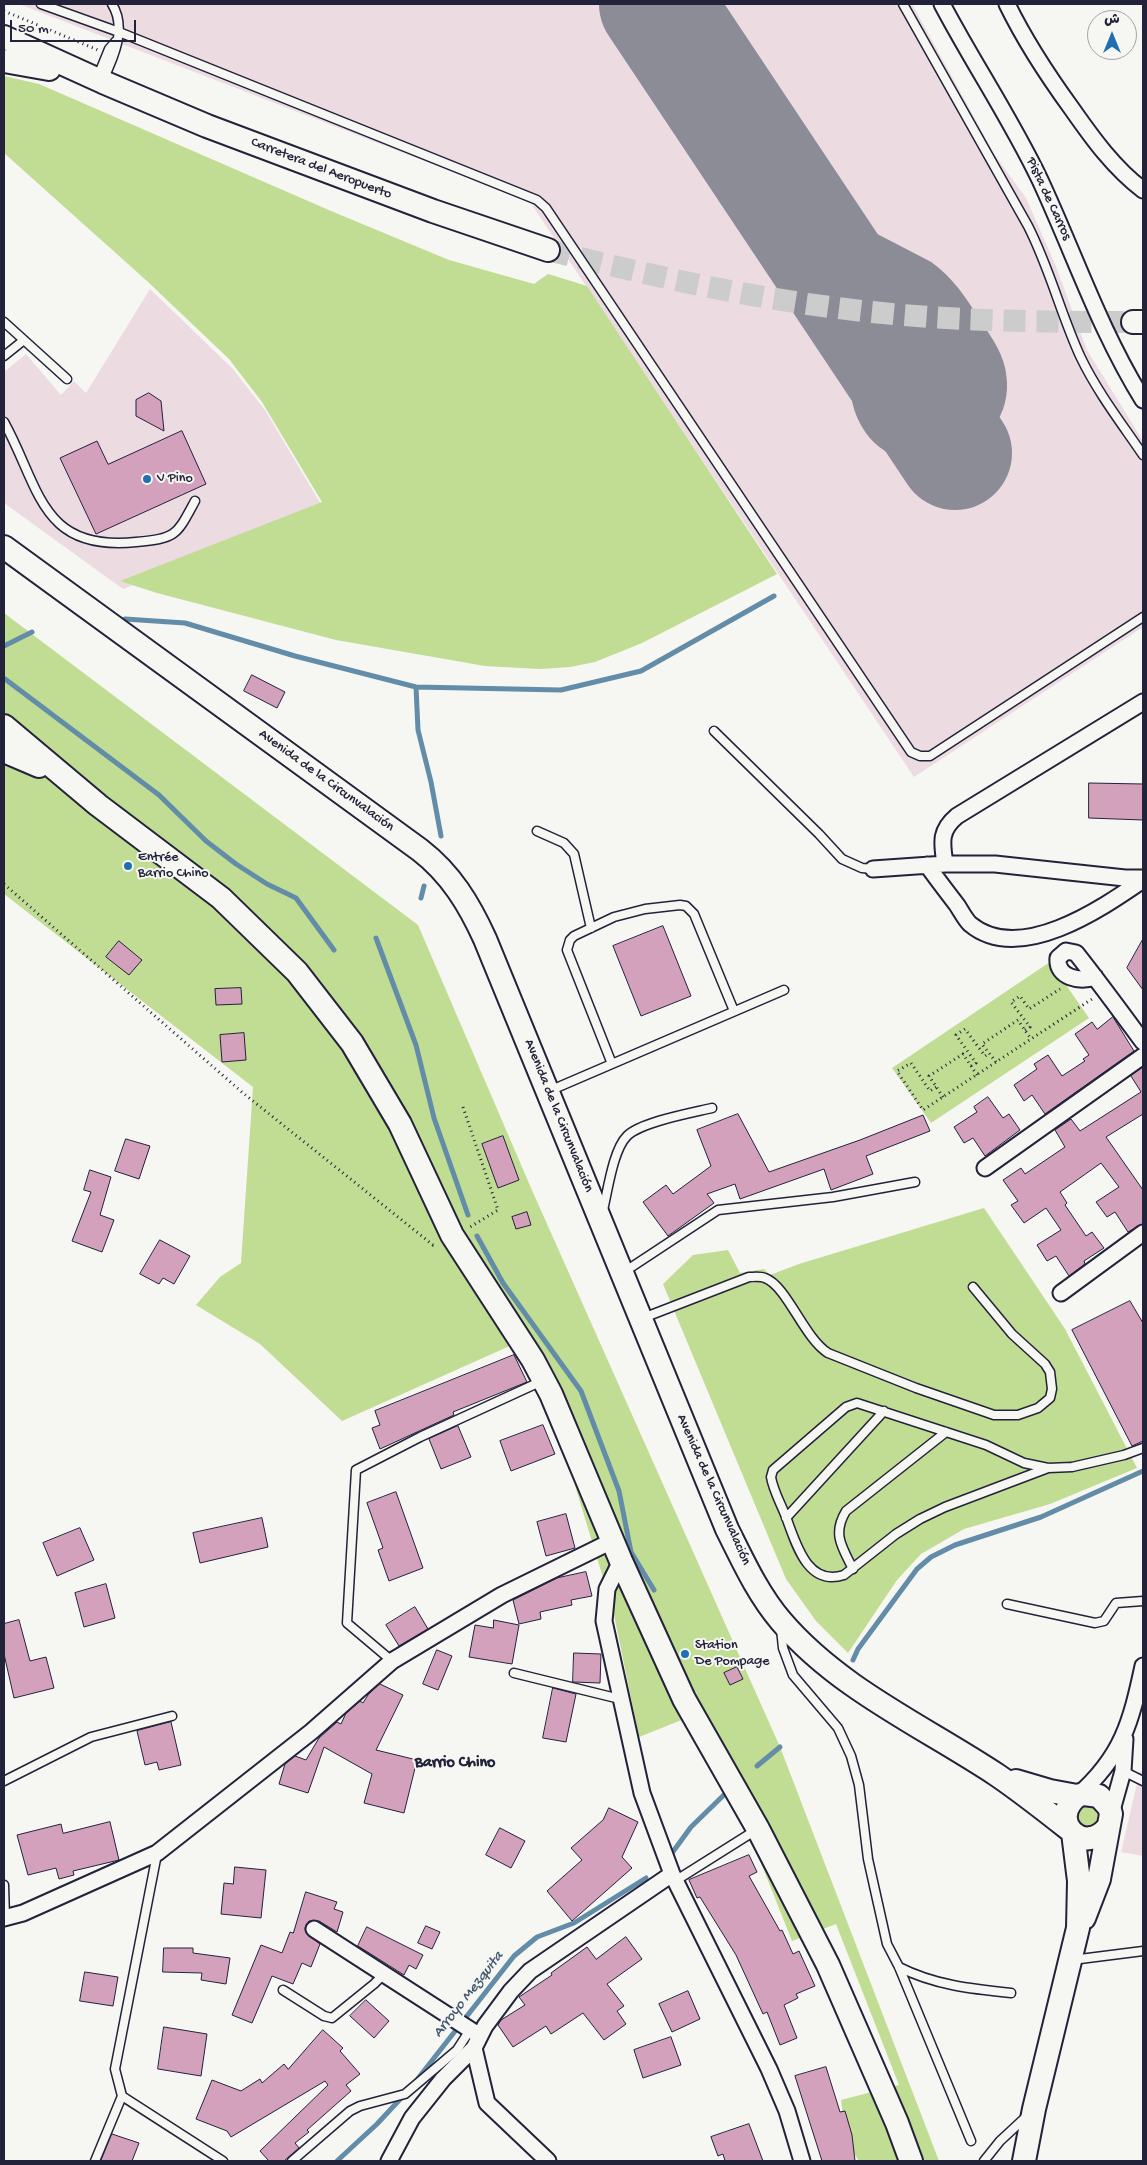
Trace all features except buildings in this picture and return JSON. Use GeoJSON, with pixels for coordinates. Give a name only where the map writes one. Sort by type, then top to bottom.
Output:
{"type":"FeatureCollection","features":[{"type":"Feature","properties":{"kind":"main road","name":"Carretera del Aeropuerto"},"geometry":{"type":"LineString","coordinates":[[4,37],[100,81],[320,169],[433,211],[548,250]]}},
{"type":"Feature","properties":{"kind":"main road","name":"Carretera del Aeropuerto"},"geometry":{"type":"LineString","coordinates":[[4,61],[20,62],[100,81]]}},
{"type":"Feature","properties":{"kind":"main road","name":"Avenida de la Circunvalación"},"geometry":{"type":"LineString","coordinates":[[4,547],[433,860],[460,891],[474,914],[727,1530],[760,1590],[780,1620],[808,1650],[866,1694],[996,1774]]}},
{"type":"Feature","properties":{"kind":"main road"},"geometry":{"type":"LineString","coordinates":[[4,726],[72,784],[221,898],[297,972],[352,1043],[400,1124],[458,1233],[533,1360],[616,1551],[684,1699],[758,1829],[828,1965],[898,2123],[911,2161]]}},
{"type":"Feature","properties":{"kind":"main road"},"geometry":{"type":"LineString","coordinates":[[4,750],[28,760],[72,784]]}},
{"type":"Feature","properties":{"kind":"main road"},"geometry":{"type":"LineString","coordinates":[[996,1774],[1050,1791],[1077,1796],[1084,1794],[1099,1796],[1104,1801],[1109,1820],[1105,1854],[1099,1880],[1090,1905],[1078,1928]]}},
{"type":"Feature","properties":{"kind":"main road"},"geometry":{"type":"LineString","coordinates":[[996,1774],[1071,1832],[1088,1839],[1103,1833],[1109,1820]]}},
{"type":"Feature","properties":{"kind":"main road"},"geometry":{"type":"LineString","coordinates":[[1024,2161],[1034,2109],[1078,1928],[1079,1881],[1071,1832],[1065,1815],[1067,1808],[1077,1796]]}},
{"type":"Feature","properties":{"kind":"street","name":"Pista de Carros"},"geometry":{"type":"LineString","coordinates":[[942,4],[1022,146],[1059,223],[1118,358],[1143,400]]}},
{"type":"Feature","properties":{"kind":"street"},"geometry":{"type":"LineString","coordinates":[[1007,4],[1048,76],[1086,129],[1106,156],[1143,190]]}},
{"type":"Feature","properties":{"kind":"street"},"geometry":{"type":"LineString","coordinates":[[945,864],[943,844],[945,829],[957,816],[1143,702]]}},
{"type":"Feature","properties":{"kind":"street"},"geometry":{"type":"LineString","coordinates":[[873,868],[945,864],[995,864],[1143,879]]}},
{"type":"Feature","properties":{"kind":"street"},"geometry":{"type":"LineString","coordinates":[[927,866],[970,923],[985,933],[1003,939],[1021,940],[1066,925],[1108,905],[1143,879]]}},
{"type":"Feature","properties":{"kind":"street"},"geometry":{"type":"LineString","coordinates":[[1095,977],[1086,980],[1075,979],[1062,971],[1058,964],[1058,958],[1066,951],[1076,953],[1095,977],[1105,990],[1143,1042]]}},
{"type":"Feature","properties":{"kind":"street"},"geometry":{"type":"LineString","coordinates":[[985,1168],[1143,1056]]}},
{"type":"Feature","properties":{"kind":"street"},"geometry":{"type":"LineString","coordinates":[[1061,1293],[1143,1233]]}},
{"type":"Feature","properties":{"kind":"street"},"geometry":{"type":"LineString","coordinates":[[4,1918],[23,1913],[157,1854],[311,1732],[392,1661],[502,1594],[616,1551]]}},
{"type":"Feature","properties":{"kind":"street"},"geometry":{"type":"LineString","coordinates":[[616,1551],[606,1589],[603,1611],[604,1621],[642,1793],[673,1878],[769,2069],[787,2111],[802,2161]]}},
{"type":"Feature","properties":{"kind":"street"},"geometry":{"type":"LineString","coordinates":[[1109,1820],[1123,1771],[1126,1733],[1143,1666]]}},
{"type":"Feature","properties":{"kind":"street"},"geometry":{"type":"LineString","coordinates":[[1077,1796],[1100,1774],[1126,1733]]}},
{"type":"Feature","properties":{"kind":"street"},"geometry":{"type":"LineString","coordinates":[[389,2161],[412,2118],[510,1991],[530,1971],[673,1878]]}},
{"type":"Feature","properties":{"kind":"street"},"geometry":{"type":"LineString","coordinates":[[314,1929],[384,1974],[474,2038],[486,2103],[548,2161]]}},
{"type":"Feature","properties":{"kind":"lane"},"geometry":{"type":"LineString","coordinates":[[41,4],[117,37],[537,200],[546,208],[910,752],[920,756],[930,756],[1143,617]]}},
{"type":"Feature","properties":{"kind":"lane"},"geometry":{"type":"LineString","coordinates":[[100,81],[114,56],[117,37],[119,22],[112,4]]}},
{"type":"Feature","properties":{"kind":"lane"},"geometry":{"type":"LineString","coordinates":[[903,4],[1040,248],[1071,334],[1091,378],[1143,455]]}},
{"type":"Feature","properties":{"kind":"lane"},"geometry":{"type":"LineString","coordinates":[[100,81],[108,54],[117,37]]}},
{"type":"Feature","properties":{"kind":"lane"},"geometry":{"type":"LineString","coordinates":[[4,322],[67,379]]}},
{"type":"Feature","properties":{"kind":"lane"},"geometry":{"type":"LineString","coordinates":[[4,356],[24,340]]}},
{"type":"Feature","properties":{"kind":"lane"},"geometry":{"type":"LineString","coordinates":[[4,422],[18,449],[37,496],[62,526],[76,536],[94,542],[114,544],[163,539],[173,535],[181,528],[195,501]]}},
{"type":"Feature","properties":{"kind":"lane"},"geometry":{"type":"LineString","coordinates":[[714,731],[842,859],[862,868],[873,868]]}},
{"type":"Feature","properties":{"kind":"lane"},"geometry":{"type":"LineString","coordinates":[[537,830],[564,843],[574,854],[591,928]]}},
{"type":"Feature","properties":{"kind":"lane"},"geometry":{"type":"LineString","coordinates":[[612,1064],[567,950],[570,940],[614,917],[645,909],[686,906],[694,914],[734,1011]]}},
{"type":"Feature","properties":{"kind":"lane"},"geometry":{"type":"LineString","coordinates":[[547,1092],[784,990]]}},
{"type":"Feature","properties":{"kind":"lane"},"geometry":{"type":"LineString","coordinates":[[601,1220],[611,1174],[621,1144],[626,1137],[641,1128],[712,1108]]}},
{"type":"Feature","properties":{"kind":"lane"},"geometry":{"type":"LineString","coordinates":[[623,1273],[718,1210],[833,1197],[915,1182]]}},
{"type":"Feature","properties":{"kind":"lane"},"geometry":{"type":"LineString","coordinates":[[641,1319],[749,1278],[758,1277],[774,1284],[817,1345],[828,1353],[916,1388],[994,1415],[1018,1416],[1038,1408],[1050,1398],[1052,1389],[1050,1372],[1045,1364],[1012,1334],[973,1287]]}},
{"type":"Feature","properties":{"kind":"lane"},"geometry":{"type":"LineString","coordinates":[[392,1661],[347,1623],[356,1470],[420,1437],[543,1380]]}},
{"type":"Feature","properties":{"kind":"lane"},"geometry":{"type":"LineString","coordinates":[[1048,1468],[962,1500],[920,1519],[896,1534],[844,1575],[828,1578],[811,1568],[803,1560],[771,1480],[773,1470],[846,1406],[854,1404],[862,1404],[986,1445],[1024,1463],[1048,1468],[1072,1467],[1124,1455],[1143,1448]]}},
{"type":"Feature","properties":{"kind":"lane"},"geometry":{"type":"LineString","coordinates":[[786,1518],[884,1411]]}},
{"type":"Feature","properties":{"kind":"lane"},"geometry":{"type":"LineString","coordinates":[[853,1568],[839,1540],[840,1520],[846,1511],[946,1432]]}},
{"type":"Feature","properties":{"kind":"lane"},"geometry":{"type":"LineString","coordinates":[[1006,1604],[1095,1623],[1104,1620],[1116,1603],[1143,1601]]}},
{"type":"Feature","properties":{"kind":"lane"},"geometry":{"type":"LineString","coordinates":[[780,1620],[783,1648],[792,1675],[838,1728],[851,1756],[859,1785],[868,1859],[887,1944],[899,1967],[972,2142]]}},
{"type":"Feature","properties":{"kind":"lane"},"geometry":{"type":"LineString","coordinates":[[514,1673],[620,1699]]}},
{"type":"Feature","properties":{"kind":"lane"},"geometry":{"type":"LineString","coordinates":[[4,1781],[91,1737],[172,1716]]}},
{"type":"Feature","properties":{"kind":"lane"},"geometry":{"type":"LineString","coordinates":[[1123,1771],[1143,1781]]}},
{"type":"Feature","properties":{"kind":"lane"},"geometry":{"type":"LineString","coordinates":[[673,1878],[758,1829]]}},
{"type":"Feature","properties":{"kind":"lane"},"geometry":{"type":"LineString","coordinates":[[95,2161],[122,2096],[115,2069],[157,1854]]}},
{"type":"Feature","properties":{"kind":"lane"},"geometry":{"type":"LineString","coordinates":[[4,1885],[4,1918]]}},
{"type":"Feature","properties":{"kind":"lane"},"geometry":{"type":"LineString","coordinates":[[1070,1960],[1143,1952]]}},
{"type":"Feature","properties":{"kind":"lane"},"geometry":{"type":"LineString","coordinates":[[899,1967],[924,1979],[1011,1993]]}},
{"type":"Feature","properties":{"kind":"lane"},"geometry":{"type":"LineString","coordinates":[[283,1990],[324,2016],[332,2018],[384,1974]]}},
{"type":"Feature","properties":{"kind":"lane"},"geometry":{"type":"LineString","coordinates":[[292,2161],[350,2111],[360,2106],[405,2094],[474,2038]]}},
{"type":"Feature","properties":{"kind":"lane"},"geometry":{"type":"LineString","coordinates":[[122,2096],[223,2161]]}},
{"type":"Feature","properties":{"kind":"lane"},"geometry":{"type":"LineString","coordinates":[[984,2161],[1000,2141],[1034,2109]]}},
{"type":"Feature","properties":{"kind":"path"},"geometry":{"type":"LineString","coordinates":[[4,11],[108,54]]}},
{"type":"Feature","properties":{"kind":"path"},"geometry":{"type":"LineString","coordinates":[[4,884],[244,1093],[433,1244],[482,1221],[498,1210],[463,1106]]}},
{"type":"Feature","properties":{"kind":"path"},"geometry":{"type":"LineString","coordinates":[[1025,1030],[1030,1027],[1011,1002],[1020,996],[1029,1009],[1075,979]]}},
{"type":"Feature","properties":{"kind":"path"},"geometry":{"type":"LineString","coordinates":[[936,1087],[930,1092],[911,1063],[897,1071],[923,1110],[1105,990]]}},
{"type":"Feature","properties":{"kind":"path"},"geometry":{"type":"LineString","coordinates":[[996,1062],[982,1044],[1018,1020],[1032,1039]]}},
{"type":"Feature","properties":{"kind":"path"},"geometry":{"type":"LineString","coordinates":[[971,1066],[976,1063],[956,1035],[965,1029],[984,1056],[989,1053]]}},
{"type":"Feature","properties":{"kind":"path"},"geometry":{"type":"LineString","coordinates":[[943,1097],[929,1076],[963,1054],[977,1075]]}},
{"type":"Feature","properties":{"kind":"shaded area"},"geometry":{"type":"Polygon","coordinates":[[[19,4],[912,4],[995,155],[1026,198],[1055,264],[1087,350],[1143,441],[1143,627],[914,777],[530,202],[19,4]]]}},
{"type":"Feature","properties":{"kind":"shaded area"},"geometry":{"type":"Polygon","coordinates":[[[150,289],[232,368],[265,410],[325,511],[123,589],[4,503],[4,372],[26,354],[61,395],[74,381],[86,393],[150,289]]]}},
{"type":"Feature","properties":{"kind":"shaded area"},"geometry":{"type":"Polygon","coordinates":[[[1140,1771],[1143,1772],[1143,1856],[1121,1852],[1140,1771]]]}},
{"type":"Feature","properties":{"kind":"green space"},"geometry":{"type":"Polygon","coordinates":[[[4,76],[39,84],[331,211],[449,260],[534,284],[548,274],[587,286],[777,574],[642,643],[595,662],[570,667],[540,669],[485,666],[336,640],[157,593],[120,581],[322,502],[262,402],[229,359],[147,281],[4,153],[4,76]]]}},
{"type":"Feature","properties":{"kind":"green space"},"geometry":{"type":"Polygon","coordinates":[[[4,613],[418,925],[531,1188],[780,1747],[939,2161],[859,2161],[846,2141],[841,2100],[899,2085],[836,1924],[792,1941],[699,1713],[639,1737],[613,1610],[576,1489],[550,1380],[532,1336],[342,1421],[260,1344],[196,1305],[220,1277],[241,1263],[253,1087],[4,894],[4,727],[11,719],[4,713],[4,613]]]}},
{"type":"Feature","properties":{"kind":"green space"},"geometry":{"type":"Polygon","coordinates":[[[1050,962],[1089,1018],[931,1123],[892,1068],[1050,962]]]}},
{"type":"Feature","properties":{"kind":"green space"},"geometry":{"type":"Polygon","coordinates":[[[984,1208],[1065,1329],[1137,1468],[1050,1504],[964,1529],[921,1554],[897,1580],[848,1653],[816,1621],[786,1579],[663,1284],[693,1255],[728,1250],[740,1273],[764,1269],[770,1275],[799,1264],[984,1208]]]}},
{"type":"Feature","properties":{"kind":"green space"},"geometry":{"type":"Polygon","coordinates":[[[1094,1800],[1104,1822],[1080,1829],[1073,1812],[1094,1800]]]}},
{"type":"Feature","properties":{"kind":"waterway"},"geometry":{"type":"LineString","coordinates":[[125,619],[185,623],[295,656],[416,687],[561,690],[641,671],[774,596]]}},
{"type":"Feature","properties":{"kind":"waterway"},"geometry":{"type":"LineString","coordinates":[[4,646],[32,632]]}},
{"type":"Feature","properties":{"kind":"waterway"},"geometry":{"type":"LineString","coordinates":[[5,679],[159,795],[206,841],[236,864],[267,884],[296,898],[334,950]]}},
{"type":"Feature","properties":{"kind":"waterway"},"geometry":{"type":"LineString","coordinates":[[416,687],[418,730],[431,782],[441,836]]}},
{"type":"Feature","properties":{"kind":"waterway"},"geometry":{"type":"LineString","coordinates":[[421,898],[424,886]]}},
{"type":"Feature","properties":{"kind":"waterway"},"geometry":{"type":"LineString","coordinates":[[376,938],[416,1045],[434,1118],[468,1215]]}},
{"type":"Feature","properties":{"kind":"waterway"},"geometry":{"type":"LineString","coordinates":[[477,1236],[503,1283],[581,1391],[619,1491],[631,1552],[654,1590]]}},
{"type":"Feature","properties":{"kind":"waterway"},"geometry":{"type":"LineString","coordinates":[[853,1660],[858,1649],[917,1569],[931,1557],[955,1545],[1041,1517],[1143,1471]]}},
{"type":"Feature","properties":{"kind":"waterway"},"geometry":{"type":"LineString","coordinates":[[757,1766],[780,1747]]}},
{"type":"Feature","properties":{"kind":"waterway"},"geometry":{"type":"LineString","coordinates":[[672,1853],[691,1827],[730,1789]]}},
{"type":"Feature","properties":{"kind":"waterway","name":"Arroyo Mezquita"},"geometry":{"type":"LineString","coordinates":[[416,2081],[514,1956],[537,1937],[574,1923],[646,1878]]}},
{"type":"Feature","properties":{"kind":"waterway","name":"Arroyo Mezquita"},"geometry":{"type":"LineString","coordinates":[[337,2161],[377,2124],[404,2095]]}},
{"type":"Feature","properties":{"kind":"taxiway"},"geometry":{"type":"LineString","coordinates":[[771,176],[811,225],[919,281],[937,297],[971,347],[983,371],[983,398],[974,415],[961,428],[944,437],[925,440],[907,437],[890,427],[878,409],[873,389],[876,350],[874,330]]}},
{"type":"Feature","properties":{"kind":"runway"},"geometry":{"type":"LineString","coordinates":[[656,4],[955,453]]}},
{"type":"Feature","properties":{"kind":"tunnel"},"geometry":{"type":"LineString","coordinates":[[548,250],[692,284],[838,308],[948,318],[1133,322]]}},
{"type":"Feature","properties":{"kind":"place","name":"V Pino"},"geometry":{"type":"Point","coordinates":[147,479]}},
{"type":"Feature","properties":{"kind":"place","name":"Entrée Barrio Chino"},"geometry":{"type":"Point","coordinates":[128,866]}},
{"type":"Feature","properties":{"kind":"place","name":"Station De Pompage"},"geometry":{"type":"Point","coordinates":[685,1654]}},
{"type":"Feature","properties":{"kind":"district","name":"Barrio Chino"},"geometry":{"type":"Point","coordinates":[455,1764]}}]}
